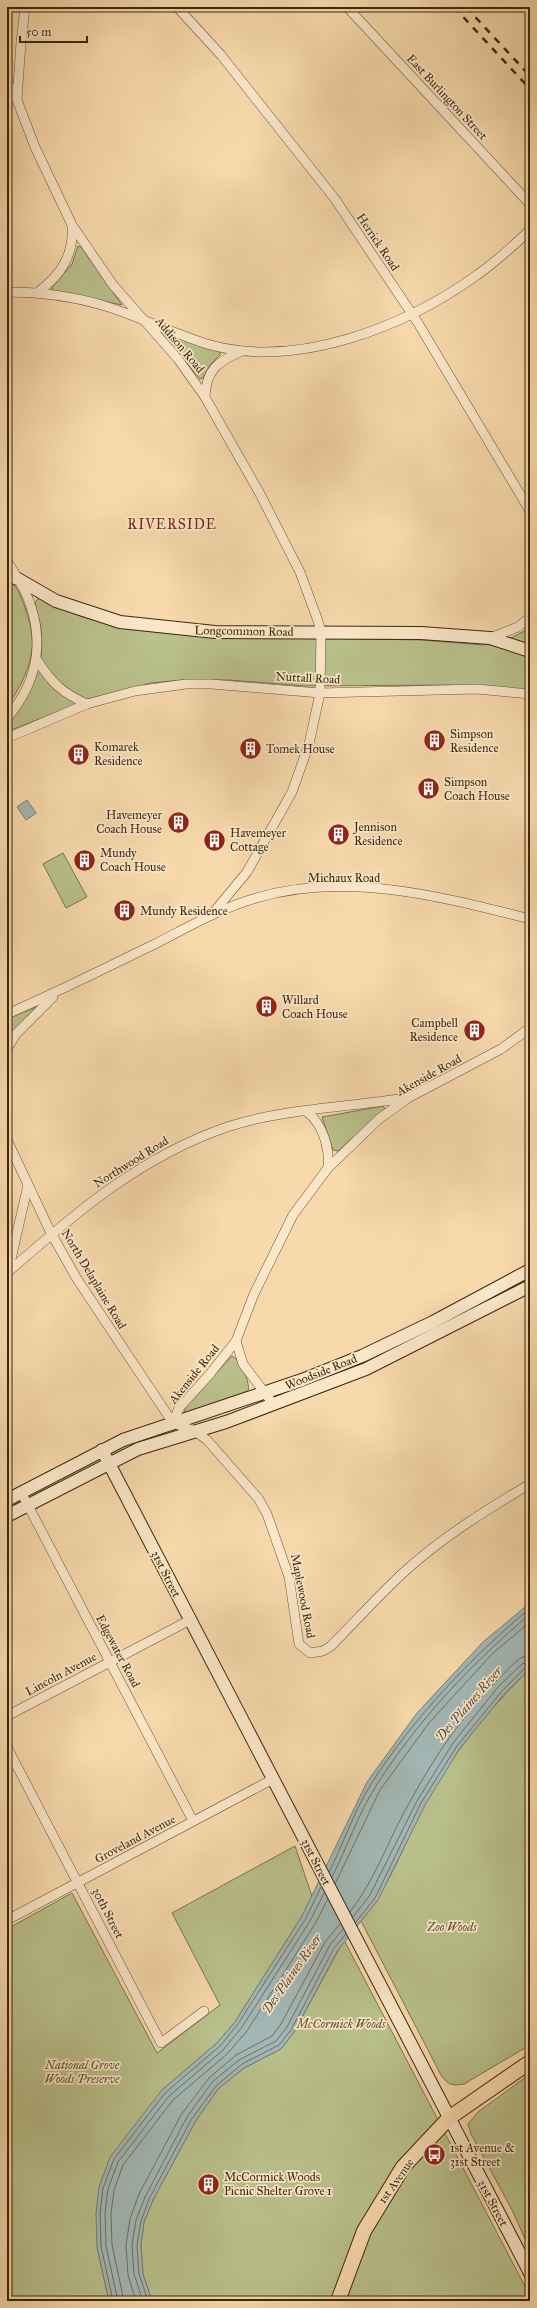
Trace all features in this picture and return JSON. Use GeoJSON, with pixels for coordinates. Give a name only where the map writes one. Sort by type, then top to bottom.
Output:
{"type":"FeatureCollection","features":[{"type":"Feature","properties":{"kind":"main road","name":"1st Avenue"},"geometry":{"type":"LineString","coordinates":[[338,2301],[341,2289],[364,2231],[402,2167],[448,2118],[530,2062]]}},
{"type":"Feature","properties":{"kind":"street"},"geometry":{"type":"LineString","coordinates":[[18,100],[21,42],[25,7]]}},
{"type":"Feature","properties":{"kind":"street","name":"Herrick Road"},"geometry":{"type":"LineString","coordinates":[[177,7],[221,55],[335,199],[412,314],[530,511]]}},
{"type":"Feature","properties":{"kind":"street","name":"East Burlington Street"},"geometry":{"type":"LineString","coordinates":[[347,7],[530,204]]}},
{"type":"Feature","properties":{"kind":"street","name":"Addison Road"},"geometry":{"type":"LineString","coordinates":[[7,82],[18,100],[35,147],[72,225],[113,285],[188,371],[205,397],[260,494],[300,572],[315,606],[321,632],[320,693],[309,744],[292,792],[247,872],[213,913]]}},
{"type":"Feature","properties":{"kind":"street"},"geometry":{"type":"LineString","coordinates":[[38,292],[56,277],[64,266],[73,240],[72,225]]}},
{"type":"Feature","properties":{"kind":"street"},"geometry":{"type":"LineString","coordinates":[[7,292],[38,292],[102,305],[207,344],[243,350],[307,349],[329,344],[366,332],[412,314],[477,276],[530,230]]}},
{"type":"Feature","properties":{"kind":"street"},"geometry":{"type":"LineString","coordinates":[[205,397],[206,383],[218,364],[243,350]]}},
{"type":"Feature","properties":{"kind":"street"},"geometry":{"type":"LineString","coordinates":[[7,561],[12,577],[29,601],[37,632],[37,660],[26,690],[7,718]]}},
{"type":"Feature","properties":{"kind":"street","name":"Longcommon Road"},"geometry":{"type":"LineString","coordinates":[[12,577],[56,601],[120,622],[215,632],[421,633],[490,638],[530,651]]}},
{"type":"Feature","properties":{"kind":"street","name":"Longcommon Road"},"geometry":{"type":"LineString","coordinates":[[490,638],[518,627],[530,617]]}},
{"type":"Feature","properties":{"kind":"street"},"geometry":{"type":"LineString","coordinates":[[37,660],[52,683],[69,696],[87,704]]}},
{"type":"Feature","properties":{"kind":"street","name":"Nuttall Road"},"geometry":{"type":"LineString","coordinates":[[7,738],[87,704],[135,691],[186,684],[218,684],[320,693],[477,689],[530,694]]}},
{"type":"Feature","properties":{"kind":"street","name":"Michaux Road"},"geometry":{"type":"LineString","coordinates":[[7,1014],[56,993],[213,913],[257,898],[308,888],[368,888],[444,898],[530,920]]}},
{"type":"Feature","properties":{"kind":"street","name":"Michaux Road"},"geometry":{"type":"LineString","coordinates":[[7,1049],[16,1034],[56,993]]}},
{"type":"Feature","properties":{"kind":"street","name":"Akenside Road"},"geometry":{"type":"LineString","coordinates":[[173,1423],[179,1408],[209,1375],[236,1341],[254,1294],[294,1215],[328,1168],[379,1119],[408,1098],[501,1049],[530,1028]]}},
{"type":"Feature","properties":{"kind":"street","name":"Northwood Road"},"geometry":{"type":"LineString","coordinates":[[8,1272],[51,1234],[109,1187],[170,1150],[228,1127],[286,1114],[408,1098]]}},
{"type":"Feature","properties":{"kind":"street"},"geometry":{"type":"LineString","coordinates":[[307,1112],[316,1122],[325,1139],[329,1154],[328,1168]]}},
{"type":"Feature","properties":{"kind":"street","name":"North Delaplaine Road"},"geometry":{"type":"LineString","coordinates":[[7,1140],[51,1234],[77,1279],[173,1423]]}},
{"type":"Feature","properties":{"kind":"street","name":"Northwood Road"},"geometry":{"type":"LineString","coordinates":[[8,1272],[28,1185]]}},
{"type":"Feature","properties":{"kind":"street","name":"Woodside Road"},"geometry":{"type":"LineString","coordinates":[[7,1500],[102,1450],[152,1429],[265,1394],[309,1378],[394,1341],[530,1270]]}},
{"type":"Feature","properties":{"kind":"street","name":"Woodside Road"},"geometry":{"type":"LineString","coordinates":[[7,1516],[109,1463],[156,1442],[195,1432],[274,1405],[320,1388],[393,1357],[530,1286]]}},
{"type":"Feature","properties":{"kind":"street","name":"Akenside Road"},"geometry":{"type":"LineString","coordinates":[[236,1341],[243,1364],[274,1405]]}},
{"type":"Feature","properties":{"kind":"street","name":"Maplewood Road"},"geometry":{"type":"LineString","coordinates":[[173,1423],[195,1432],[207,1440],[258,1498],[267,1514],[289,1578],[299,1644],[310,1653],[317,1653],[331,1646],[403,1573],[424,1556],[485,1512],[530,1484]]}},
{"type":"Feature","properties":{"kind":"street","name":"31st Street"},"geometry":{"type":"LineString","coordinates":[[102,1450],[365,1955],[448,2118],[530,2273]]}},
{"type":"Feature","properties":{"kind":"street","name":"Edgewater Road"},"geometry":{"type":"LineString","coordinates":[[21,1492],[193,1821]]}},
{"type":"Feature","properties":{"kind":"street","name":"Lincoln Avenue"},"geometry":{"type":"LineString","coordinates":[[7,1716],[190,1620]]}},
{"type":"Feature","properties":{"kind":"street","name":"30th Street"},"geometry":{"type":"LineString","coordinates":[[7,1747],[161,2043],[204,2011]]}},
{"type":"Feature","properties":{"kind":"street","name":"Groveland Avenue"},"geometry":{"type":"LineString","coordinates":[[7,1920],[273,1779]]}},
{"type":"Feature","properties":{"kind":"green space"},"geometry":{"type":"Polygon","coordinates":[[[78,246],[81,247],[122,305],[52,290],[52,287],[72,264],[78,246]]]}},
{"type":"Feature","properties":{"kind":"green space"},"geometry":{"type":"Polygon","coordinates":[[[160,331],[220,352],[220,355],[210,365],[203,378],[200,379],[160,331]]]}},
{"type":"Feature","properties":{"kind":"green space"},"geometry":{"type":"Polygon","coordinates":[[[7,581],[14,585],[21,598],[29,620],[32,634],[32,647],[27,670],[7,708],[7,581]]]}},
{"type":"Feature","properties":{"kind":"green space"},"geometry":{"type":"Polygon","coordinates":[[[39,598],[80,616],[118,627],[196,636],[421,640],[484,645],[513,637],[530,628],[530,690],[446,685],[304,686],[229,680],[182,680],[151,683],[92,698],[9,731],[7,727],[34,681],[41,658],[41,629],[35,602],[39,598]]]}},
{"type":"Feature","properties":{"kind":"green space"},"geometry":{"type":"Polygon","coordinates":[[[63,853],[87,897],[66,908],[43,864],[63,853]]]}},
{"type":"Feature","properties":{"kind":"green space"},"geometry":{"type":"Polygon","coordinates":[[[36,1007],[7,1039],[7,1019],[36,1007]]]}},
{"type":"Feature","properties":{"kind":"green space"},"geometry":{"type":"Polygon","coordinates":[[[383,1106],[385,1109],[338,1151],[333,1150],[322,1117],[383,1106]]]}},
{"type":"Feature","properties":{"kind":"green space"},"geometry":{"type":"Polygon","coordinates":[[[232,1356],[244,1372],[248,1383],[248,1391],[184,1413],[186,1406],[232,1356]]]}},
{"type":"Feature","properties":{"kind":"green space","name":"Zoo Woods"},"geometry":{"type":"Polygon","coordinates":[[[530,1669],[530,2045],[464,2084],[453,2085],[448,2083],[441,2075],[361,1921],[371,1908],[388,1880],[424,1806],[446,1769],[486,1716],[530,1669]]]}},
{"type":"Feature","properties":{"kind":"green space","name":"National Grove Woods Preserve"},"geometry":{"type":"Polygon","coordinates":[[[295,1846],[312,1896],[302,1916],[235,2022],[217,2043],[162,2090],[97,2247],[109,2301],[7,2301],[7,1929],[72,1893],[157,2053],[220,2005],[172,1913],[295,1846]]]}},
{"type":"Feature","properties":{"kind":"green space","name":"McCormick Woods"},"geometry":{"type":"Polygon","coordinates":[[[344,1940],[530,2296],[530,2301],[152,2301],[143,2274],[141,2245],[144,2222],[153,2200],[195,2122],[218,2089],[244,2068],[281,2049],[294,2032],[344,1940]]]}},
{"type":"Feature","properties":{"kind":"green space"},"geometry":{"type":"Polygon","coordinates":[[[530,2074],[530,2250],[512,2210],[471,2134],[468,2124],[478,2112],[530,2074]]]}},
{"type":"Feature","properties":{"kind":"water"},"geometry":{"type":"Polygon","coordinates":[[[27,800],[36,813],[26,820],[17,807],[27,800]]]}},
{"type":"Feature","properties":{"kind":"water","name":"Des Plaines River"},"geometry":{"type":"Polygon","coordinates":[[[530,1603],[530,1669],[505,1693],[460,1748],[425,1805],[378,1900],[338,1950],[294,2032],[281,2049],[244,2068],[218,2089],[195,2122],[153,2200],[144,2222],[141,2245],[143,2274],[152,2301],[109,2301],[97,2247],[96,2213],[99,2187],[110,2157],[162,2090],[217,2043],[235,2022],[302,1916],[367,1782],[417,1713],[483,1642],[530,1603]]]}},
{"type":"Feature","properties":{"kind":"railway"},"geometry":{"type":"LineString","coordinates":[[454,7],[530,89]]}},
{"type":"Feature","properties":{"kind":"railway"},"geometry":{"type":"LineString","coordinates":[[466,7],[530,76]]}},
{"type":"Feature","properties":{"kind":"place","name":"Simpson Residence"},"geometry":{"type":"Point","coordinates":[435,741]}},
{"type":"Feature","properties":{"kind":"place","name":"Tomek House"},"geometry":{"type":"Point","coordinates":[250,749]}},
{"type":"Feature","properties":{"kind":"place","name":"Komarek Residence"},"geometry":{"type":"Point","coordinates":[79,754]}},
{"type":"Feature","properties":{"kind":"place","name":"Simpson Coach House"},"geometry":{"type":"Point","coordinates":[428,789]}},
{"type":"Feature","properties":{"kind":"place","name":"Havemeyer Coach House"},"geometry":{"type":"Point","coordinates":[178,822]}},
{"type":"Feature","properties":{"kind":"place","name":"Jennison Residence"},"geometry":{"type":"Point","coordinates":[339,834]}},
{"type":"Feature","properties":{"kind":"place","name":"Havemeyer Cottage"},"geometry":{"type":"Point","coordinates":[215,840]}},
{"type":"Feature","properties":{"kind":"place","name":"Mundy Coach House"},"geometry":{"type":"Point","coordinates":[84,860]}},
{"type":"Feature","properties":{"kind":"place","name":"Mundy Residence"},"geometry":{"type":"Point","coordinates":[125,911]}},
{"type":"Feature","properties":{"kind":"place","name":"Willard Coach House"},"geometry":{"type":"Point","coordinates":[267,1007]}},
{"type":"Feature","properties":{"kind":"place","name":"Campbell Residence"},"geometry":{"type":"Point","coordinates":[474,1030]}},
{"type":"Feature","properties":{"kind":"place","name":"1st Avenue & 31st Street"},"geometry":{"type":"Point","coordinates":[435,2155]}},
{"type":"Feature","properties":{"kind":"place","name":"McCormick Woods Picnic Shelter Grove 1"},"geometry":{"type":"Point","coordinates":[208,2184]}},
{"type":"Feature","properties":{"kind":"district","name":"RIVERSIDE"},"geometry":{"type":"Point","coordinates":[172,524]}}]}
